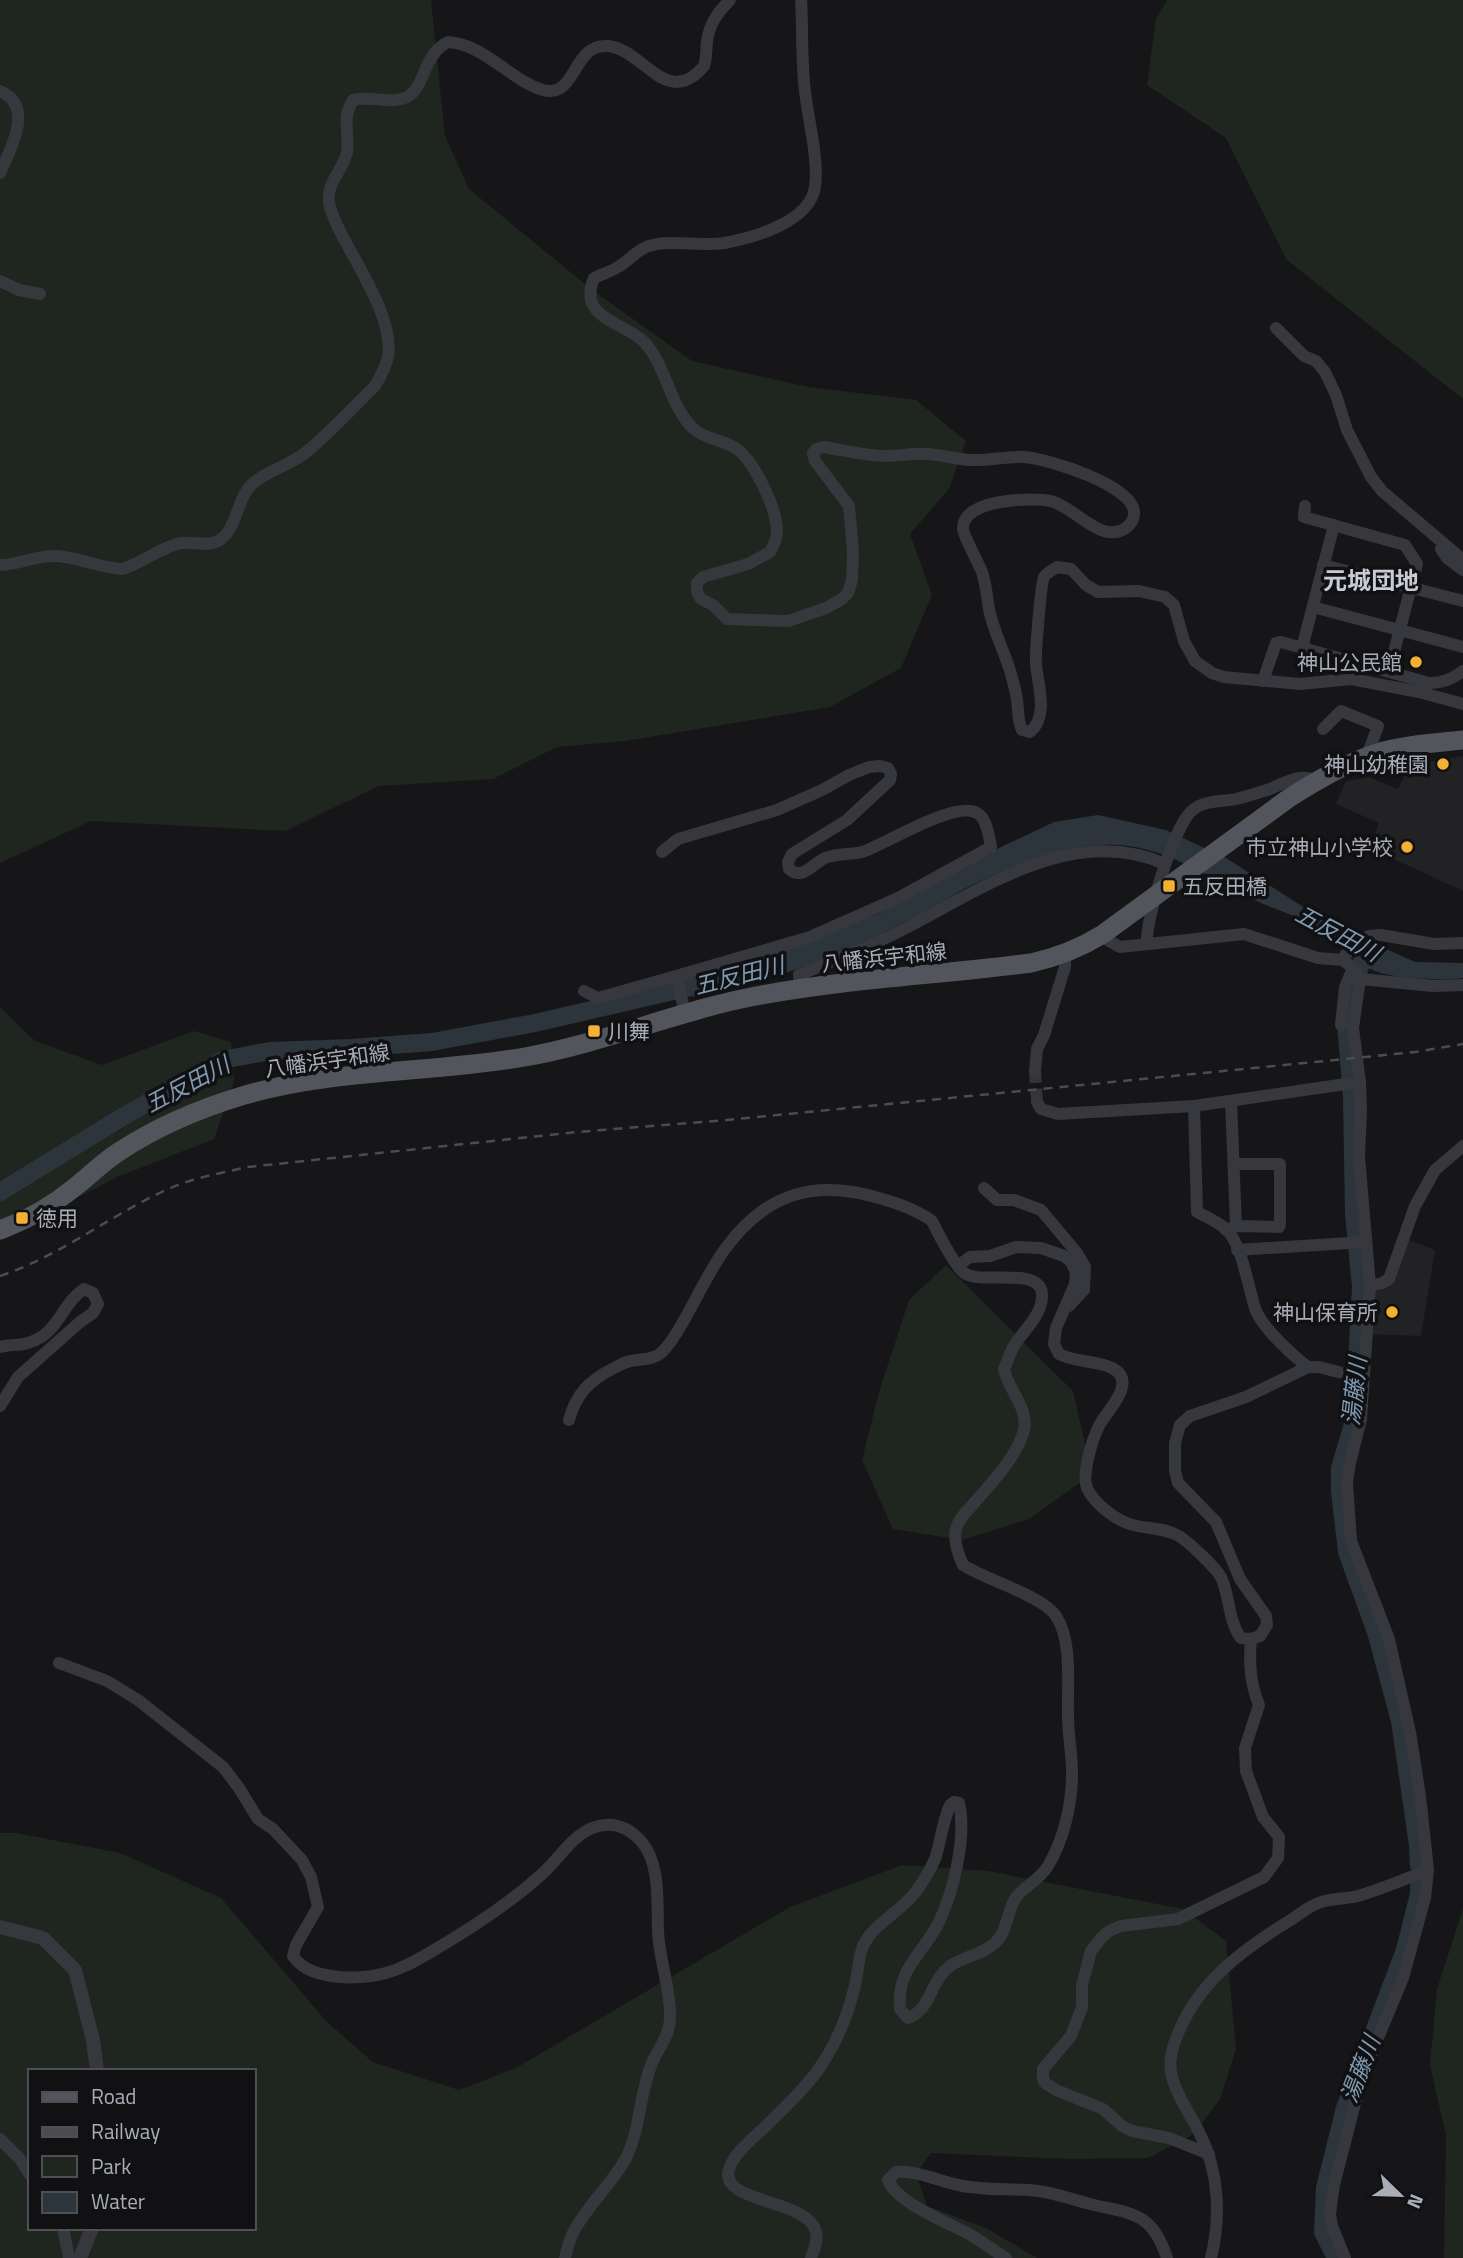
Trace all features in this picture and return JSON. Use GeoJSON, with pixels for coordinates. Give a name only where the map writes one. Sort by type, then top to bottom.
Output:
{"type":"FeatureCollection","features":[{"type":"Feature","properties":{"kind":"main road","name":"八幡浜宇和線"},"geometry":{"type":"LineString","coordinates":[[0,1230],[48,1206],[114,1155],[148,1134],[246,1095],[300,1083],[527,1057],[611,1036],[683,1009],[754,996],[1031,964],[1065,955],[1084,947],[1103,934],[1289,798],[1317,781],[1367,756],[1411,746],[1463,740]]}},
{"type":"Feature","properties":{"kind":"street"},"geometry":{"type":"LineString","coordinates":[[0,565],[13,565],[40,556],[56,556],[122,569],[179,544],[215,542],[222,538],[231,526],[248,488],[306,452],[375,386],[383,374],[388,358],[387,332],[329,202],[332,182],[346,158],[347,110],[353,100],[396,100],[407,97],[415,90],[430,58],[439,46],[449,42],[470,48],[544,90],[555,91],[562,88],[583,56],[600,46],[611,46],[624,52],[653,74],[667,80],[690,78],[705,66],[712,23],[717,13],[730,0]]}},
{"type":"Feature","properties":{"kind":"street"},"geometry":{"type":"LineString","coordinates":[[801,0],[802,67],[813,149],[815,187],[811,200],[789,221],[748,237],[722,243],[667,243],[639,250],[618,267],[594,278],[589,289],[592,305],[600,315],[634,334],[653,354],[671,394],[689,423],[703,435],[736,448],[746,458],[769,498],[776,519],[777,534],[770,552],[748,564],[703,577],[697,583],[697,592],[701,599],[713,605],[727,618],[788,621],[827,608],[848,593],[852,580],[853,553],[849,506],[815,461],[813,453],[816,449],[823,447],[884,456],[926,454],[970,460],[1032,458],[1078,471],[1111,486],[1132,504],[1135,514],[1130,525],[1120,532],[1109,533],[1066,507],[1050,501],[1011,500],[988,504],[972,512],[964,521],[963,531],[983,577],[990,613],[1011,674],[1018,701],[1018,721],[1022,730],[1030,732],[1037,726],[1040,715],[1040,691],[1035,661],[1041,589],[1044,576],[1056,567],[1071,569],[1086,585],[1098,592],[1139,591],[1165,597],[1174,605],[1184,641],[1195,661],[1212,673],[1224,677],[1300,684],[1351,679],[1462,701]]}},
{"type":"Feature","properties":{"kind":"street"},"geometry":{"type":"LineString","coordinates":[[0,91],[16,104],[19,121],[0,173]]}},
{"type":"Feature","properties":{"kind":"street"},"geometry":{"type":"LineString","coordinates":[[0,281],[19,290],[40,294]]}},
{"type":"Feature","properties":{"kind":"street"},"geometry":{"type":"LineString","coordinates":[[1276,328],[1304,356],[1316,361],[1325,372],[1336,395],[1347,430],[1371,477],[1382,491],[1463,559]]}},
{"type":"Feature","properties":{"kind":"street"},"geometry":{"type":"LineString","coordinates":[[1305,506],[1304,517],[1405,545],[1417,564],[1389,671]]}},
{"type":"Feature","properties":{"kind":"street"},"geometry":{"type":"LineString","coordinates":[[1302,648],[1334,525]]}},
{"type":"Feature","properties":{"kind":"street"},"geometry":{"type":"LineString","coordinates":[[1443,542],[1441,549],[1447,558],[1463,570]]}},
{"type":"Feature","properties":{"kind":"street"},"geometry":{"type":"LineString","coordinates":[[1323,565],[1463,601]]}},
{"type":"Feature","properties":{"kind":"street"},"geometry":{"type":"LineString","coordinates":[[1313,607],[1463,646]]}},
{"type":"Feature","properties":{"kind":"street"},"geometry":{"type":"LineString","coordinates":[[1263,681],[1276,643],[1389,671],[1429,684],[1452,679],[1463,671]]}},
{"type":"Feature","properties":{"kind":"street"},"geometry":{"type":"LineString","coordinates":[[1323,729],[1341,711],[1378,726],[1367,756]]}},
{"type":"Feature","properties":{"kind":"street"},"geometry":{"type":"LineString","coordinates":[[584,992],[598,998],[677,978],[810,937],[898,898],[991,847],[982,817],[967,810],[921,822],[864,851],[830,856],[802,874],[794,874],[789,869],[788,862],[792,854],[847,820],[890,780],[888,768],[880,766],[869,767],[849,775],[777,810],[678,839],[662,852]]}},
{"type":"Feature","properties":{"kind":"street"},"geometry":{"type":"LineString","coordinates":[[1147,944],[1146,936],[1155,897],[1166,863],[1180,826],[1192,809],[1209,802],[1234,799],[1268,789],[1296,777],[1310,777],[1317,781]]}},
{"type":"Feature","properties":{"kind":"street"},"geometry":{"type":"LineString","coordinates":[[801,989],[799,975],[867,948],[971,892],[1048,859],[1101,850],[1147,857],[1166,863]]}},
{"type":"Feature","properties":{"kind":"street"},"geometry":{"type":"LineString","coordinates":[[1103,934],[1107,940],[1120,947],[1244,934],[1353,968],[1433,986],[1463,985]]}},
{"type":"Feature","properties":{"kind":"street"},"geometry":{"type":"LineString","coordinates":[[1341,1026],[1345,987],[1363,940],[1369,936],[1381,935],[1434,944],[1463,943]]}},
{"type":"Feature","properties":{"kind":"street"},"geometry":{"type":"LineString","coordinates":[[1035,1071],[1037,1049],[1044,1035],[1065,967],[1065,955]]}},
{"type":"Feature","properties":{"kind":"street"},"geometry":{"type":"LineString","coordinates":[[1345,2258],[1330,2214],[1334,2185],[1362,2076],[1402,1978],[1425,1898],[1428,1870],[1410,1732],[1389,1639],[1351,1541],[1347,1482],[1361,1419],[1357,1375],[1370,1286],[1360,1242],[1361,1111],[1354,1082],[1353,968]]}},
{"type":"Feature","properties":{"kind":"street"},"geometry":{"type":"LineString","coordinates":[[677,978],[683,1009]]}},
{"type":"Feature","properties":{"kind":"street"},"geometry":{"type":"LineString","coordinates":[[1037,1102],[1041,1109],[1058,1114],[1194,1107],[1354,1082]]}},
{"type":"Feature","properties":{"kind":"street"},"geometry":{"type":"LineString","coordinates":[[1231,1101],[1234,1164],[1231,1228],[1237,1250],[1248,1276],[1257,1312],[1288,1352],[1308,1367]]}},
{"type":"Feature","properties":{"kind":"street"},"geometry":{"type":"LineString","coordinates":[[1194,1107],[1197,1212],[1231,1228],[1279,1227],[1280,1164],[1234,1164]]}},
{"type":"Feature","properties":{"kind":"street"},"geometry":{"type":"LineString","coordinates":[[1370,1286],[1389,1279],[1405,1230],[1435,1170],[1463,1146]]}},
{"type":"Feature","properties":{"kind":"street"},"geometry":{"type":"LineString","coordinates":[[569,1420],[573,1404],[582,1390],[596,1377],[627,1362],[653,1358],[660,1354],[678,1331],[725,1249],[758,1214],[792,1195],[834,1188],[856,1191],[891,1202],[932,1221],[963,1273],[976,1277],[1028,1279],[1042,1293],[1040,1306],[1014,1346],[1004,1369],[1022,1410],[1024,1429],[1007,1462],[961,1517],[956,1528],[956,1538],[957,1551],[963,1565],[1023,1593],[1056,1615],[1064,1635],[1068,1664],[1072,1778],[1069,1808],[1051,1862],[1042,1876],[1016,1895],[998,1941],[985,1951],[950,1966],[936,1980],[923,2010],[908,2018],[900,2008],[902,1980],[909,1965],[936,1927],[955,1875],[962,1836],[961,1812],[959,1803],[950,1805],[935,1860],[915,1893],[870,1935],[864,1945],[844,2023],[832,2047],[816,2073],[740,2151],[730,2167],[728,2178],[732,2186],[796,2212],[810,2222],[816,2231],[811,2258]]}},
{"type":"Feature","properties":{"kind":"street"},"geometry":{"type":"LineString","coordinates":[[984,1188],[997,1200],[1014,1200],[1041,1210],[1077,1253],[1085,1267],[1084,1290],[1064,1311]]}},
{"type":"Feature","properties":{"kind":"street"},"geometry":{"type":"LineString","coordinates":[[1237,1250],[1360,1242]]}},
{"type":"Feature","properties":{"kind":"street"},"geometry":{"type":"LineString","coordinates":[[959,1265],[970,1257],[990,1256],[1016,1247],[1054,1251],[1071,1262],[1076,1272],[1075,1284],[1056,1328],[1054,1343],[1059,1354],[1070,1360],[1115,1369],[1122,1381],[1117,1401],[1101,1423],[1092,1443],[1085,1477],[1086,1488],[1114,1516],[1130,1525],[1167,1531],[1180,1536],[1191,1545],[1220,1576],[1237,1633],[1241,1638],[1260,1636],[1267,1625],[1266,1616],[1240,1579],[1216,1522],[1178,1483],[1175,1443],[1180,1425],[1190,1416],[1246,1397],[1308,1367],[1357,1375]]}},
{"type":"Feature","properties":{"kind":"street"},"geometry":{"type":"LineString","coordinates":[[0,1347],[27,1344],[37,1339],[55,1326],[74,1296],[84,1289],[93,1293],[98,1304],[93,1313],[52,1349],[35,1360],[18,1377],[0,1406]]}},
{"type":"Feature","properties":{"kind":"street"},"geometry":{"type":"LineString","coordinates":[[1209,2154],[1169,2138],[1132,2131],[1122,2126],[1103,2109],[1045,2083],[1043,2069],[1071,2036],[1082,2007],[1082,1985],[1091,1951],[1101,1938],[1121,1926],[1178,1919],[1265,1877],[1278,1858],[1279,1837],[1263,1816],[1246,1771],[1245,1748],[1259,1705],[1251,1687],[1251,1639]]}},
{"type":"Feature","properties":{"kind":"street"},"geometry":{"type":"LineString","coordinates":[[59,1663],[107,1681],[138,1700],[223,1767],[258,1819],[273,1829],[302,1860],[312,1877],[318,1907],[296,1945],[293,1956],[300,1966],[316,1972],[353,1978],[387,1973],[405,1966],[467,1931],[541,1874],[588,1829],[612,1824],[621,1826],[640,1839],[648,1851],[656,1885],[659,1942],[669,1994],[669,2028],[646,2079],[635,2134],[625,2160],[590,2205],[572,2235],[565,2258]]}},
{"type":"Feature","properties":{"kind":"street"},"geometry":{"type":"LineString","coordinates":[[1211,2258],[1217,2236],[1218,2218],[1214,2174],[1209,2154],[1172,2078],[1170,2067],[1173,2046],[1183,2020],[1196,1998],[1213,1978],[1242,1952],[1321,1902],[1357,1896],[1428,1870]]}},
{"type":"Feature","properties":{"kind":"street"},"geometry":{"type":"LineString","coordinates":[[0,1927],[43,1938],[75,1970],[93,2040],[97,2069]]}},
{"type":"Feature","properties":{"kind":"street"},"geometry":{"type":"LineString","coordinates":[[0,2139],[20,2159],[28,2172]]}},
{"type":"Feature","properties":{"kind":"street"},"geometry":{"type":"LineString","coordinates":[[1006,2258],[895,2192],[888,2180],[896,2172],[914,2173],[958,2185],[999,2191],[1020,2189],[1042,2192],[1091,2205],[1124,2210],[1151,2226],[1167,2258]]}},
{"type":"Feature","properties":{"kind":"street"},"geometry":{"type":"LineString","coordinates":[[63,2230],[69,2258]]}},
{"type":"Feature","properties":{"kind":"street"},"geometry":{"type":"LineString","coordinates":[[80,2258],[91,2230]]}},
{"type":"Feature","properties":{"kind":"shaded area"},"geometry":{"type":"Polygon","coordinates":[[[1463,756],[1463,891],[1370,848],[1379,823],[1336,804],[1346,781],[1369,777],[1398,789],[1410,765],[1463,756]]]}},
{"type":"Feature","properties":{"kind":"shaded area"},"geometry":{"type":"Polygon","coordinates":[[[1403,1238],[1435,1250],[1421,1336],[1366,1334],[1370,1286],[1382,1283],[1403,1238]]]}},
{"type":"Feature","properties":{"kind":"green space"},"geometry":{"type":"Polygon","coordinates":[[[0,0],[431,0],[445,136],[469,189],[591,289],[692,361],[808,387],[916,400],[966,441],[949,489],[910,534],[932,595],[901,668],[830,707],[625,741],[557,747],[493,779],[379,786],[285,831],[91,821],[0,863],[0,0]]]}},
{"type":"Feature","properties":{"kind":"green space"},"geometry":{"type":"Polygon","coordinates":[[[1167,0],[1463,0],[1463,399],[1287,260],[1226,138],[1147,85],[1156,19],[1167,0]]]}},
{"type":"Feature","properties":{"kind":"green space"},"geometry":{"type":"Polygon","coordinates":[[[0,1007],[35,1041],[102,1065],[194,1031],[231,1042],[234,1081],[214,1139],[117,1177],[0,1238],[0,1007]]]}},
{"type":"Feature","properties":{"kind":"green space"},"geometry":{"type":"Polygon","coordinates":[[[946,1265],[1073,1391],[1092,1474],[1029,1519],[962,1540],[893,1529],[862,1460],[879,1392],[909,1300],[946,1265]]]}},
{"type":"Feature","properties":{"kind":"green space"},"geometry":{"type":"Polygon","coordinates":[[[0,1833],[16,1833],[120,1853],[221,1898],[327,2022],[373,2062],[459,2090],[516,2068],[790,1907],[902,1865],[988,1871],[1183,1909],[1226,1941],[1236,2049],[1220,2099],[1194,2134],[1148,2158],[1070,2159],[931,2153],[916,2174],[927,2206],[986,2228],[1037,2258],[0,2258],[0,1833]]]}},
{"type":"Feature","properties":{"kind":"green space"},"geometry":{"type":"Polygon","coordinates":[[[1463,1909],[1463,2258],[1444,2258],[1446,2135],[1430,2065],[1437,1989],[1463,1909]]]}},
{"type":"Feature","properties":{"kind":"water"},"geometry":{"type":"Polygon","coordinates":[[[1098,815],[1166,830],[1226,858],[1346,934],[1415,962],[1463,963],[1463,978],[1414,978],[1377,972],[1361,963],[1310,923],[1261,903],[1168,856],[1135,847],[1093,845],[1051,854],[1010,868],[972,885],[893,928],[820,961],[773,977],[693,997],[687,976],[783,950],[880,913],[1001,847],[1054,822],[1098,815]]]}},
{"type":"Feature","properties":{"kind":"waterway","name":"湯藤川"},"geometry":{"type":"LineString","coordinates":[[1366,952],[1351,989],[1346,1024],[1352,1097],[1354,1214],[1361,1287],[1354,1421],[1340,1468],[1340,1491],[1347,1552],[1376,1632],[1400,1721],[1419,1865]]}},
{"type":"Feature","properties":{"kind":"waterway","name":"五反田川"},"geometry":{"type":"LineString","coordinates":[[0,1192],[222,1060],[270,1051],[432,1042],[535,1023],[712,982]]}},
{"type":"Feature","properties":{"kind":"waterway","name":"湯藤川"},"geometry":{"type":"LineString","coordinates":[[1336,2258],[1323,2232],[1325,2188],[1345,2108],[1405,1950],[1419,1894],[1419,1882]]}},
{"type":"Feature","properties":{"kind":"tunnel"},"geometry":{"type":"LineString","coordinates":[[1035,1071],[1037,1102]]}},
{"type":"Feature","properties":{"kind":"railway"},"geometry":{"type":"LineString","coordinates":[[0,1276],[43,1258],[166,1190],[196,1179],[248,1167],[577,1132],[727,1120],[1415,1052],[1463,1044]]}},
{"type":"Feature","properties":{"kind":"place","name":"神山公民館"},"geometry":{"type":"Point","coordinates":[1416,662]}},
{"type":"Feature","properties":{"kind":"place","name":"神山幼稚園"},"geometry":{"type":"Point","coordinates":[1443,764]}},
{"type":"Feature","properties":{"kind":"place","name":"市立神山小学校"},"geometry":{"type":"Point","coordinates":[1407,847]}},
{"type":"Feature","properties":{"kind":"place","name":"五反田橋"},"geometry":{"type":"Point","coordinates":[1169,886]}},
{"type":"Feature","properties":{"kind":"place","name":"川舞"},"geometry":{"type":"Point","coordinates":[594,1031]}},
{"type":"Feature","properties":{"kind":"place","name":"徳用"},"geometry":{"type":"Point","coordinates":[22,1218]}},
{"type":"Feature","properties":{"kind":"place","name":"神山保育所"},"geometry":{"type":"Point","coordinates":[1392,1312]}},
{"type":"Feature","properties":{"kind":"district","name":"元城団地"},"geometry":{"type":"Point","coordinates":[1371,580]}}]}
